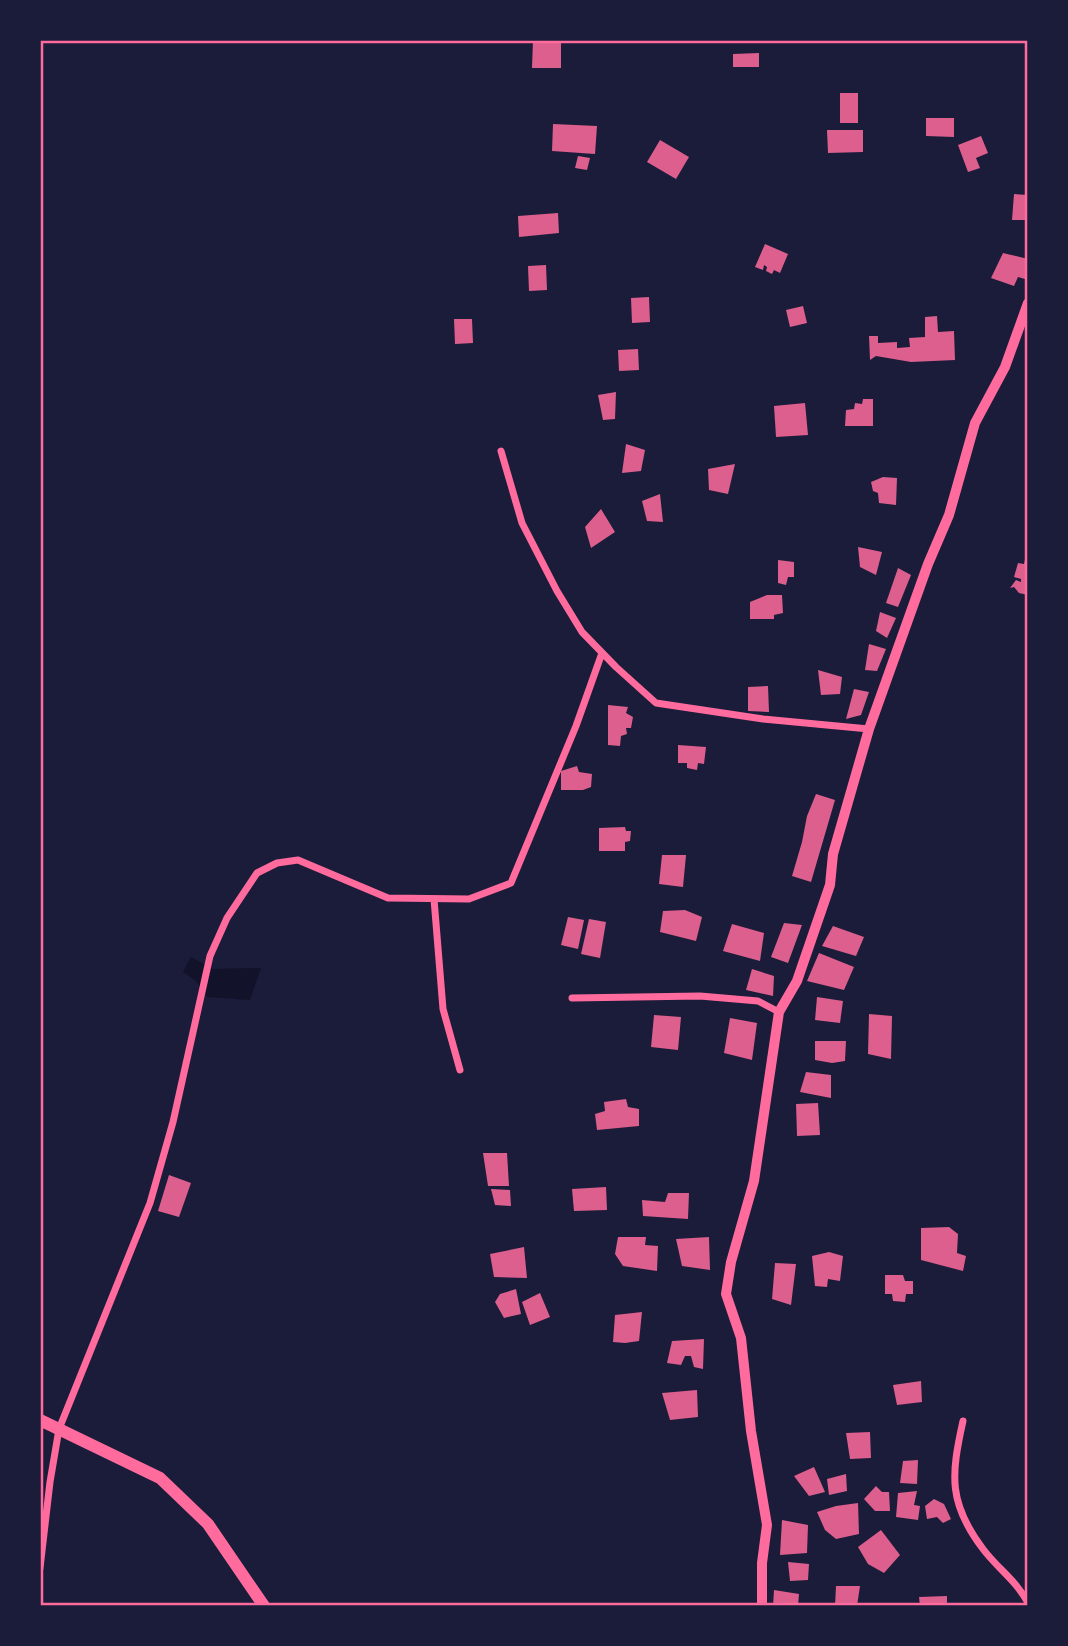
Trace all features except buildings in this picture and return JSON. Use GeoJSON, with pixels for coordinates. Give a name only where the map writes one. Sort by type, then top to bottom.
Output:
{"type":"FeatureCollection","features":[{"type":"Feature","properties":{"kind":"main road"},"geometry":{"type":"LineString","coordinates":[[40,1420],[160,1478],[208,1524],[264,1606]]}},
{"type":"Feature","properties":{"kind":"street"},"geometry":{"type":"LineString","coordinates":[[762,1606],[762,1563],[767,1525],[751,1431],[741,1338],[726,1294],[754,1181],[779,1012],[797,981],[830,886],[833,854],[869,729],[928,564],[949,515],[975,423],[1005,367],[1028,303]]}},
{"type":"Feature","properties":{"kind":"street"},"geometry":{"type":"LineString","coordinates":[[501,450],[522,523],[557,591],[582,632],[656,703],[763,719],[869,729]]}},
{"type":"Feature","properties":{"kind":"street"},"geometry":{"type":"LineString","coordinates":[[40,1568],[59,1429],[150,1203],[173,1122],[210,956],[227,918],[257,873],[277,863],[298,860],[388,898],[469,899],[511,883],[603,653]]}},
{"type":"Feature","properties":{"kind":"street"},"geometry":{"type":"LineString","coordinates":[[434,899],[443,1009],[460,1070]]}},
{"type":"Feature","properties":{"kind":"street"},"geometry":{"type":"LineString","coordinates":[[572,998],[700,996],[758,1001],[779,1012]]}},
{"type":"Feature","properties":{"kind":"street"},"geometry":{"type":"LineString","coordinates":[[963,1421],[954,1463],[958,1509],[983,1549],[1019,1586],[1028,1603]]}},
{"type":"Feature","properties":{"kind":"shaded area"},"geometry":{"type":"Polygon","coordinates":[[[191,957],[213,969],[261,968],[250,1000],[207,997],[196,981],[183,972],[191,957]]]}}]}
